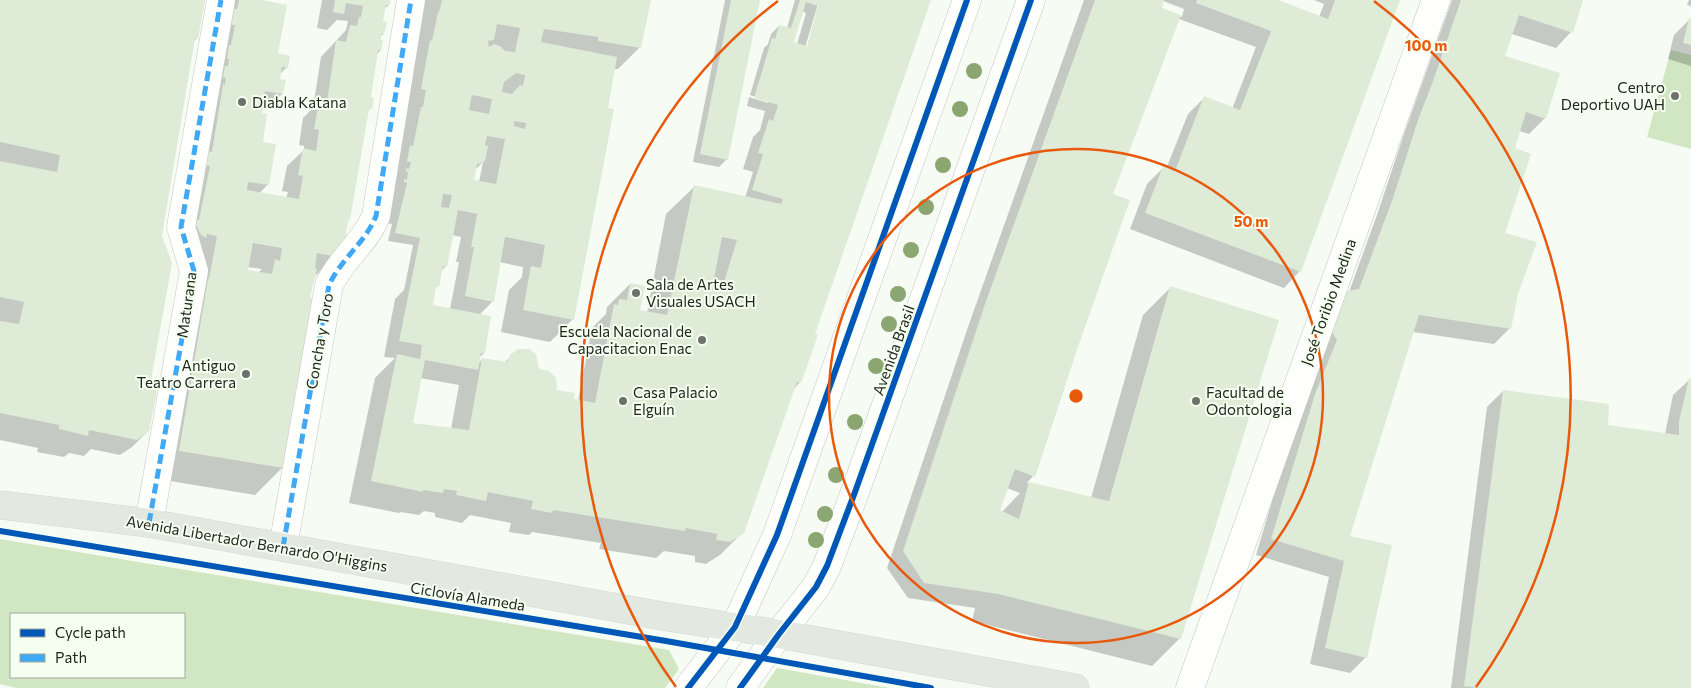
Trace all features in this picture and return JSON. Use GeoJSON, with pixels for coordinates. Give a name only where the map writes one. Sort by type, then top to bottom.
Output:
{"type":"FeatureCollection","features":[{"type":"Feature","properties":{"kind":"main road","name":"Avenida Libertador Bernardo O'Higgins"},"geometry":{"type":"LineString","coordinates":[[0,505],[149,523],[662,616],[779,634],[1075,688]]}},
{"type":"Feature","properties":{"kind":"street","name":"Maturana"},"geometry":{"type":"LineString","coordinates":[[149,523],[194,271],[181,227],[221,0]]}},
{"type":"Feature","properties":{"kind":"street","name":"Concha y Toro"},"geometry":{"type":"LineString","coordinates":[[283,547],[328,285],[332,277],[366,236],[376,216],[411,0]]}},
{"type":"Feature","properties":{"kind":"street"},"geometry":{"type":"LineString","coordinates":[[688,688],[735,627],[777,535],[967,0]]}},
{"type":"Feature","properties":{"kind":"street","name":"Avenida Brasil"},"geometry":{"type":"LineString","coordinates":[[740,688],[816,587],[840,534],[1031,0]]}},
{"type":"Feature","properties":{"kind":"street","name":"José Toribio Medina"},"geometry":{"type":"LineString","coordinates":[[1190,688],[1436,0]]}},
{"type":"Feature","properties":{"kind":"green space","name":"Centro Deportivo UAH"},"geometry":{"type":"Polygon","coordinates":[[[1671,50],[1691,55],[1691,149],[1647,137],[1671,50]]]}},
{"type":"Feature","properties":{"kind":"green space"},"geometry":{"type":"Polygon","coordinates":[[[0,539],[669,650],[679,669],[665,688],[16,688],[0,684],[0,539]]]}},
{"type":"Feature","properties":{"kind":"green space"},"geometry":{"type":"Polygon","coordinates":[[[777,668],[890,688],[763,688],[777,668]]]}},
{"type":"Feature","properties":{"kind":"building"},"geometry":{"type":"Polygon","coordinates":[[[0,0],[205,0],[198,39],[195,38],[162,236],[172,263],[151,380],[159,381],[149,431],[137,440],[89,430],[88,436],[59,429],[59,425],[0,413],[0,321],[19,324],[24,302],[0,297],[0,161],[57,172],[60,155],[0,142],[0,0]]]}},
{"type":"Feature","properties":{"kind":"building"},"geometry":{"type":"Polygon","coordinates":[[[239,0],[262,0],[287,5],[278,53],[290,56],[288,68],[282,67],[280,79],[286,80],[283,94],[265,91],[262,113],[267,114],[263,142],[276,144],[269,185],[248,182],[247,190],[299,199],[303,176],[298,175],[303,148],[316,151],[319,130],[314,129],[319,101],[327,102],[336,40],[346,42],[350,25],[357,26],[363,6],[346,3],[344,14],[333,12],[335,0],[390,0],[390,5],[386,5],[383,21],[387,22],[384,35],[381,34],[381,40],[383,40],[381,51],[378,50],[371,97],[374,98],[372,109],[369,109],[344,247],[333,256],[317,253],[315,268],[317,269],[310,297],[312,298],[284,468],[179,451],[217,236],[207,234],[206,238],[201,235],[196,225],[197,220],[199,220],[210,166],[206,165],[208,151],[212,152],[223,84],[225,85],[226,78],[223,77],[225,66],[228,66],[229,45],[231,45],[235,25],[231,25],[234,9],[237,9],[239,0]],[[253,243],[248,270],[272,274],[275,259],[280,261],[282,248],[253,243]]]}},
{"type":"Feature","properties":{"kind":"building"},"geometry":{"type":"Polygon","coordinates":[[[442,0],[651,0],[641,48],[598,41],[598,37],[544,29],[541,42],[617,57],[608,108],[614,109],[574,320],[523,310],[531,266],[541,268],[545,245],[505,237],[494,302],[465,296],[474,247],[471,247],[477,214],[458,210],[447,267],[443,266],[439,287],[436,287],[433,305],[491,316],[485,353],[481,353],[478,370],[425,360],[413,423],[469,430],[482,358],[507,362],[510,355],[518,349],[529,349],[536,354],[539,369],[549,371],[556,378],[556,390],[575,393],[574,399],[595,403],[614,304],[618,305],[619,299],[627,300],[630,283],[645,286],[640,310],[667,315],[694,185],[781,204],[783,199],[752,190],[763,154],[758,153],[769,119],[773,121],[778,105],[754,98],[772,38],[775,39],[779,25],[791,28],[800,0],[931,0],[815,334],[818,335],[801,383],[797,382],[744,533],[730,542],[716,540],[717,534],[686,528],[685,531],[553,510],[552,513],[531,509],[533,501],[488,492],[486,501],[456,495],[457,491],[444,489],[443,493],[423,490],[423,492],[371,481],[397,354],[420,359],[422,345],[399,341],[420,238],[395,233],[407,183],[404,182],[404,179],[407,180],[408,172],[406,168],[409,169],[411,162],[407,162],[410,145],[413,146],[421,107],[423,107],[426,90],[421,89],[430,40],[432,41],[442,0]],[[806,2],[794,42],[807,46],[818,6],[806,2]],[[497,24],[494,40],[488,41],[489,47],[494,44],[500,46],[505,51],[515,52],[520,28],[497,24]],[[516,73],[504,82],[502,92],[512,94],[520,85],[523,86],[525,75],[516,73]],[[472,95],[469,110],[489,114],[492,99],[472,95]],[[514,121],[514,126],[525,129],[526,123],[514,121]],[[487,136],[485,145],[488,146],[485,161],[477,164],[474,180],[496,184],[505,139],[487,136]],[[443,194],[441,207],[449,208],[452,195],[443,194]],[[722,237],[714,279],[724,282],[737,240],[722,237]]]}},
{"type":"Feature","properties":{"kind":"building"},"geometry":{"type":"Polygon","coordinates":[[[731,0],[760,0],[728,160],[700,154],[731,0]]]}},
{"type":"Feature","properties":{"kind":"building"},"geometry":{"type":"Polygon","coordinates":[[[1095,0],[1164,0],[1162,8],[1181,15],[1113,194],[1130,200],[1080,341],[1035,477],[1015,469],[1000,510],[1019,519],[1029,482],[1109,501],[1170,286],[1279,320],[1181,639],[998,594],[924,583],[903,551],[984,307],[1095,0]]]}},
{"type":"Feature","properties":{"kind":"building"},"geometry":{"type":"Polygon","coordinates":[[[1197,0],[1278,0],[1328,19],[1335,0],[1400,0],[1301,272],[1145,213],[1163,166],[1175,171],[1204,96],[1240,110],[1271,31],[1196,3],[1197,0]]]}},
{"type":"Feature","properties":{"kind":"building"},"geometry":{"type":"Polygon","coordinates":[[[1461,0],[1583,0],[1573,33],[1519,15],[1505,56],[1560,73],[1546,119],[1526,112],[1515,148],[1531,154],[1505,233],[1537,242],[1518,294],[1511,329],[1419,315],[1350,536],[1392,545],[1367,658],[1325,648],[1344,561],[1271,539],[1315,394],[1337,340],[1328,326],[1341,292],[1359,289],[1393,198],[1419,117],[1461,0]]]}},
{"type":"Feature","properties":{"kind":"building"},"geometry":{"type":"Polygon","coordinates":[[[1689,18],[1691,18],[1691,45],[1683,43],[1689,18]]]}},
{"type":"Feature","properties":{"kind":"building"},"geometry":{"type":"Polygon","coordinates":[[[1689,378],[1691,379],[1691,688],[1481,688],[1464,686],[1503,390],[1609,404],[1608,425],[1679,435],[1679,421],[1689,378]]]}},
{"type":"Feature","properties":{"kind":"marked path"},"geometry":{"type":"LineString","coordinates":[[149,523],[194,271],[181,227],[221,0]]}},
{"type":"Feature","properties":{"kind":"marked path"},"geometry":{"type":"LineString","coordinates":[[283,547],[329,285],[340,267],[366,235],[376,216],[411,0]]}},
{"type":"Feature","properties":{"kind":"cycle path"},"geometry":{"type":"LineString","coordinates":[[688,688],[735,627],[777,535],[967,0]]}},
{"type":"Feature","properties":{"kind":"cycle path"},"geometry":{"type":"LineString","coordinates":[[740,688],[816,587],[827,566],[1031,0]]}},
{"type":"Feature","properties":{"kind":"cycle path","name":"Ciclovía Alameda"},"geometry":{"type":"LineString","coordinates":[[0,531],[666,641],[931,688]]}},
{"type":"Feature","properties":{"kind":"place","name":"Centro Deportivo UAH"},"geometry":{"type":"Point","coordinates":[1675,96]}},
{"type":"Feature","properties":{"kind":"place","name":"Diabla Katana"},"geometry":{"type":"Point","coordinates":[242,102]}},
{"type":"Feature","properties":{"kind":"place","name":"Sala de Artes Visuales USACH"},"geometry":{"type":"Point","coordinates":[636,293]}},
{"type":"Feature","properties":{"kind":"place","name":"Escuela Nacional de Capacitacion Enac"},"geometry":{"type":"Point","coordinates":[702,340]}},
{"type":"Feature","properties":{"kind":"place","name":"Antiguo Teatro Carrera"},"geometry":{"type":"Point","coordinates":[246,374]}},
{"type":"Feature","properties":{"kind":"place","name":"Casa Palacio Elguín"},"geometry":{"type":"Point","coordinates":[623,401]}},
{"type":"Feature","properties":{"kind":"place","name":"Facultad de Odontologia"},"geometry":{"type":"Point","coordinates":[1196,401]}}]}
